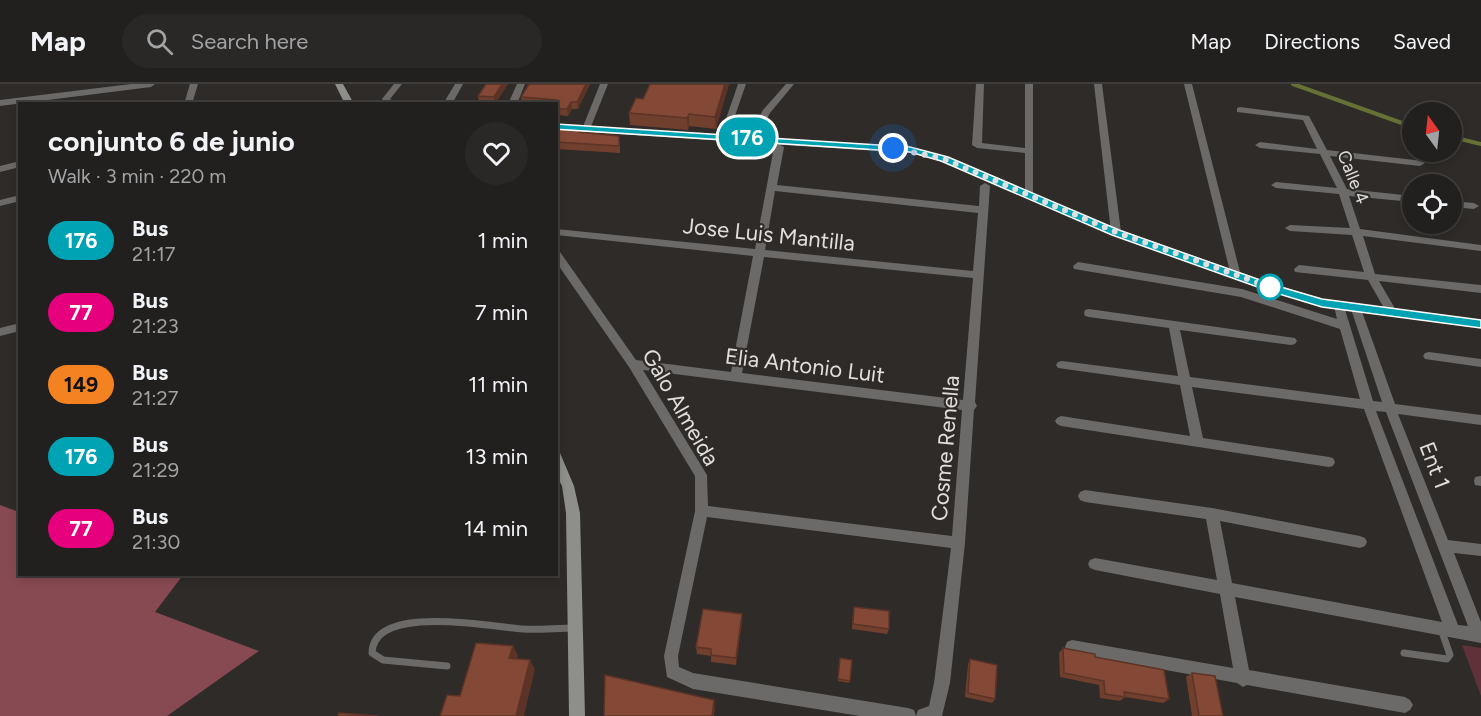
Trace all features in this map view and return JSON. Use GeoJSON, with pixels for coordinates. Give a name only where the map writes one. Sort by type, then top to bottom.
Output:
{"type":"FeatureCollection","features":[{"type":"Feature","properties":{"kind":"street"},"geometry":{"type":"LineString","coordinates":[[0,103],[151,84]]}},
{"type":"Feature","properties":{"kind":"street"},"geometry":{"type":"LineString","coordinates":[[189,102],[194,84]]}},
{"type":"Feature","properties":{"kind":"street"},"geometry":{"type":"LineString","coordinates":[[339,84],[349,102]]}},
{"type":"Feature","properties":{"kind":"street"},"geometry":{"type":"LineString","coordinates":[[388,102],[386,99],[398,84]]}},
{"type":"Feature","properties":{"kind":"street"},"geometry":{"type":"LineString","coordinates":[[448,102],[459,84]]}},
{"type":"Feature","properties":{"kind":"street"},"geometry":{"type":"LineString","coordinates":[[513,102],[522,84]]}},
{"type":"Feature","properties":{"kind":"street"},"geometry":{"type":"LineString","coordinates":[[586,129],[604,84]]}},
{"type":"Feature","properties":{"kind":"street"},"geometry":{"type":"LineString","coordinates":[[724,136],[742,84]]}},
{"type":"Feature","properties":{"kind":"street"},"geometry":{"type":"LineString","coordinates":[[752,138],[766,112],[789,84]]}},
{"type":"Feature","properties":{"kind":"street"},"geometry":{"type":"LineString","coordinates":[[980,84],[977,145],[1029,151]]}},
{"type":"Feature","properties":{"kind":"street"},"geometry":{"type":"LineString","coordinates":[[1029,84],[1030,194]]}},
{"type":"Feature","properties":{"kind":"street"},"geometry":{"type":"LineString","coordinates":[[1098,84],[1116,232]]}},
{"type":"Feature","properties":{"kind":"street"},"geometry":{"type":"LineString","coordinates":[[1188,84],[1236,276]]}},
{"type":"Feature","properties":{"kind":"street","name":"Calle 4"},"geometry":{"type":"LineString","coordinates":[[1239,110],[1306,118],[1326,153],[1343,191],[1370,275],[1392,312]]}},
{"type":"Feature","properties":{"kind":"street"},"geometry":{"type":"LineString","coordinates":[[558,127],[724,136],[910,150],[944,159],[1116,232],[1236,276],[1339,306],[1481,324]]}},
{"type":"Feature","properties":{"kind":"street"},"geometry":{"type":"LineString","coordinates":[[1260,145],[1420,163]]}},
{"type":"Feature","properties":{"kind":"street"},"geometry":{"type":"LineString","coordinates":[[736,375],[779,147]]}},
{"type":"Feature","properties":{"kind":"street"},"geometry":{"type":"LineString","coordinates":[[0,169],[18,164]]}},
{"type":"Feature","properties":{"kind":"street"},"geometry":{"type":"LineString","coordinates":[[1276,185],[1402,198]]}},
{"type":"Feature","properties":{"kind":"street","name":"Cosme Renella"},"geometry":{"type":"LineString","coordinates":[[930,714],[942,683],[958,543],[971,406],[985,186]]}},
{"type":"Feature","properties":{"kind":"street"},"geometry":{"type":"LineString","coordinates":[[773,188],[984,210]]}},
{"type":"Feature","properties":{"kind":"street"},"geometry":{"type":"LineString","coordinates":[[0,203],[18,198]]}},
{"type":"Feature","properties":{"kind":"street"},"geometry":{"type":"LineString","coordinates":[[1462,205],[1474,206]]}},
{"type":"Feature","properties":{"kind":"street"},"geometry":{"type":"LineString","coordinates":[[1290,228],[1356,232],[1481,248]]}},
{"type":"Feature","properties":{"kind":"street","name":"Jose Luis Mantilla"},"geometry":{"type":"LineString","coordinates":[[558,232],[978,275]]}},
{"type":"Feature","properties":{"kind":"street","name":"Galo Almeida"},"geometry":{"type":"LineString","coordinates":[[558,257],[633,364],[701,475],[702,511],[671,656],[672,672],[693,681],[908,716]]}},
{"type":"Feature","properties":{"kind":"street"},"geometry":{"type":"LineString","coordinates":[[1078,266],[1242,293],[1345,326]]}},
{"type":"Feature","properties":{"kind":"street"},"geometry":{"type":"LineString","coordinates":[[1299,269],[1370,275],[1481,290]]}},
{"type":"Feature","properties":{"kind":"street","name":"Ent 1"},"geometry":{"type":"LineString","coordinates":[[1339,306],[1368,405],[1447,631]]}},
{"type":"Feature","properties":{"kind":"street","name":"Ent 1"},"geometry":{"type":"LineString","coordinates":[[1356,309],[1390,408],[1480,636]]}},
{"type":"Feature","properties":{"kind":"street"},"geometry":{"type":"LineString","coordinates":[[1089,313],[1291,341]]}},
{"type":"Feature","properties":{"kind":"street"},"geometry":{"type":"LineString","coordinates":[[1174,326],[1198,443]]}},
{"type":"Feature","properties":{"kind":"street"},"geometry":{"type":"LineString","coordinates":[[0,332],[18,328]]}},
{"type":"Feature","properties":{"kind":"street"},"geometry":{"type":"LineString","coordinates":[[1430,356],[1481,363]]}},
{"type":"Feature","properties":{"kind":"street","name":"Elia Antonio Luit"},"geometry":{"type":"LineString","coordinates":[[633,364],[971,406]]}},
{"type":"Feature","properties":{"kind":"street"},"geometry":{"type":"LineString","coordinates":[[1062,365],[1481,420]]}},
{"type":"Feature","properties":{"kind":"street"},"geometry":{"type":"LineString","coordinates":[[1061,421],[1329,462]]}},
{"type":"Feature","properties":{"kind":"street"},"geometry":{"type":"LineString","coordinates":[[558,462],[568,486],[573,513],[577,716]]}},
{"type":"Feature","properties":{"kind":"street"},"geometry":{"type":"LineString","coordinates":[[1085,496],[1212,514],[1360,542]]}},
{"type":"Feature","properties":{"kind":"street"},"geometry":{"type":"LineString","coordinates":[[702,511],[958,543]]}},
{"type":"Feature","properties":{"kind":"street"},"geometry":{"type":"LineString","coordinates":[[1212,514],[1243,679]]}},
{"type":"Feature","properties":{"kind":"street"},"geometry":{"type":"LineString","coordinates":[[1444,546],[1481,550]]}},
{"type":"Feature","properties":{"kind":"street"},"geometry":{"type":"LineString","coordinates":[[1095,564],[1480,636]]}},
{"type":"Feature","properties":{"kind":"street"},"geometry":{"type":"LineString","coordinates":[[1072,648],[1405,705]]}},
{"type":"Feature","properties":{"kind":"lane"},"geometry":{"type":"LineString","coordinates":[[447,666],[383,660],[372,653],[372,645],[379,635],[388,629],[430,622],[541,630],[574,628]]}},
{"type":"Feature","properties":{"kind":"lane"},"geometry":{"type":"LineString","coordinates":[[1404,653],[1447,659],[1450,655],[1447,631]]}},
{"type":"Feature","properties":{"kind":"shaded area"},"geometry":{"type":"Polygon","coordinates":[[[0,505],[18,512],[18,576],[182,576],[155,612],[259,651],[167,716],[0,716],[0,505]]]}},
{"type":"Feature","properties":{"kind":"shaded area"},"geometry":{"type":"Polygon","coordinates":[[[1462,645],[1481,648],[1481,696],[1462,645]]]}},
{"type":"Feature","properties":{"kind":"building"},"geometry":{"type":"Polygon","coordinates":[[[486,84],[502,84],[494,97],[478,96],[486,84]]]}},
{"type":"Feature","properties":{"kind":"building"},"geometry":{"type":"Polygon","coordinates":[[[529,84],[586,84],[577,102],[571,102],[567,109],[558,109],[557,100],[521,97],[529,84]]]}},
{"type":"Feature","properties":{"kind":"building"},"geometry":{"type":"Polygon","coordinates":[[[650,84],[725,84],[715,117],[689,114],[687,118],[629,113],[636,98],[643,99],[650,84]]]}},
{"type":"Feature","properties":{"kind":"building"},"geometry":{"type":"Polygon","coordinates":[[[558,130],[580,130],[579,132],[619,136],[619,146],[558,142],[558,130]]]}},
{"type":"Feature","properties":{"kind":"building"},"geometry":{"type":"Polygon","coordinates":[[[854,607],[889,611],[889,629],[853,624],[854,607]]]}},
{"type":"Feature","properties":{"kind":"building"},"geometry":{"type":"Polygon","coordinates":[[[703,609],[742,614],[736,658],[711,655],[711,649],[696,647],[703,609]]]}},
{"type":"Feature","properties":{"kind":"building"},"geometry":{"type":"Polygon","coordinates":[[[476,643],[513,646],[509,658],[530,660],[516,716],[440,716],[447,695],[460,696],[476,643]]]}},
{"type":"Feature","properties":{"kind":"building"},"geometry":{"type":"Polygon","coordinates":[[[1063,648],[1095,654],[1095,657],[1164,670],[1169,699],[1124,692],[1125,697],[1105,694],[1104,681],[1064,673],[1063,648]]]}},
{"type":"Feature","properties":{"kind":"building"},"geometry":{"type":"Polygon","coordinates":[[[840,658],[852,660],[850,681],[838,679],[840,658]]]}},
{"type":"Feature","properties":{"kind":"building"},"geometry":{"type":"Polygon","coordinates":[[[970,659],[997,665],[995,699],[968,693],[970,659]]]}},
{"type":"Feature","properties":{"kind":"building"},"geometry":{"type":"Polygon","coordinates":[[[1192,673],[1215,676],[1223,716],[1199,716],[1192,673]]]}},
{"type":"Feature","properties":{"kind":"building"},"geometry":{"type":"Polygon","coordinates":[[[605,675],[714,700],[712,716],[604,716],[605,675]]]}},
{"type":"Feature","properties":{"kind":"building"},"geometry":{"type":"Polygon","coordinates":[[[339,713],[378,716],[338,716],[339,713]]]}},
{"type":"Feature","properties":{"kind":"waterway"},"geometry":{"type":"LineString","coordinates":[[1293,84],[1402,123]]}},
{"type":"Feature","properties":{"kind":"waterway"},"geometry":{"type":"LineString","coordinates":[[1462,139],[1481,144]]}},
{"type":"Feature","properties":{"kind":"bus line","name":"176"},"geometry":{"type":"LineString","coordinates":[[558,127],[724,136],[910,150],[944,159],[1116,232],[1236,276],[1322,303],[1481,324]]}},
{"type":"Feature","properties":{"kind":"route"},"geometry":{"type":"LineString","coordinates":[[893,148],[944,159],[1116,232],[1270,287]]}}]}
